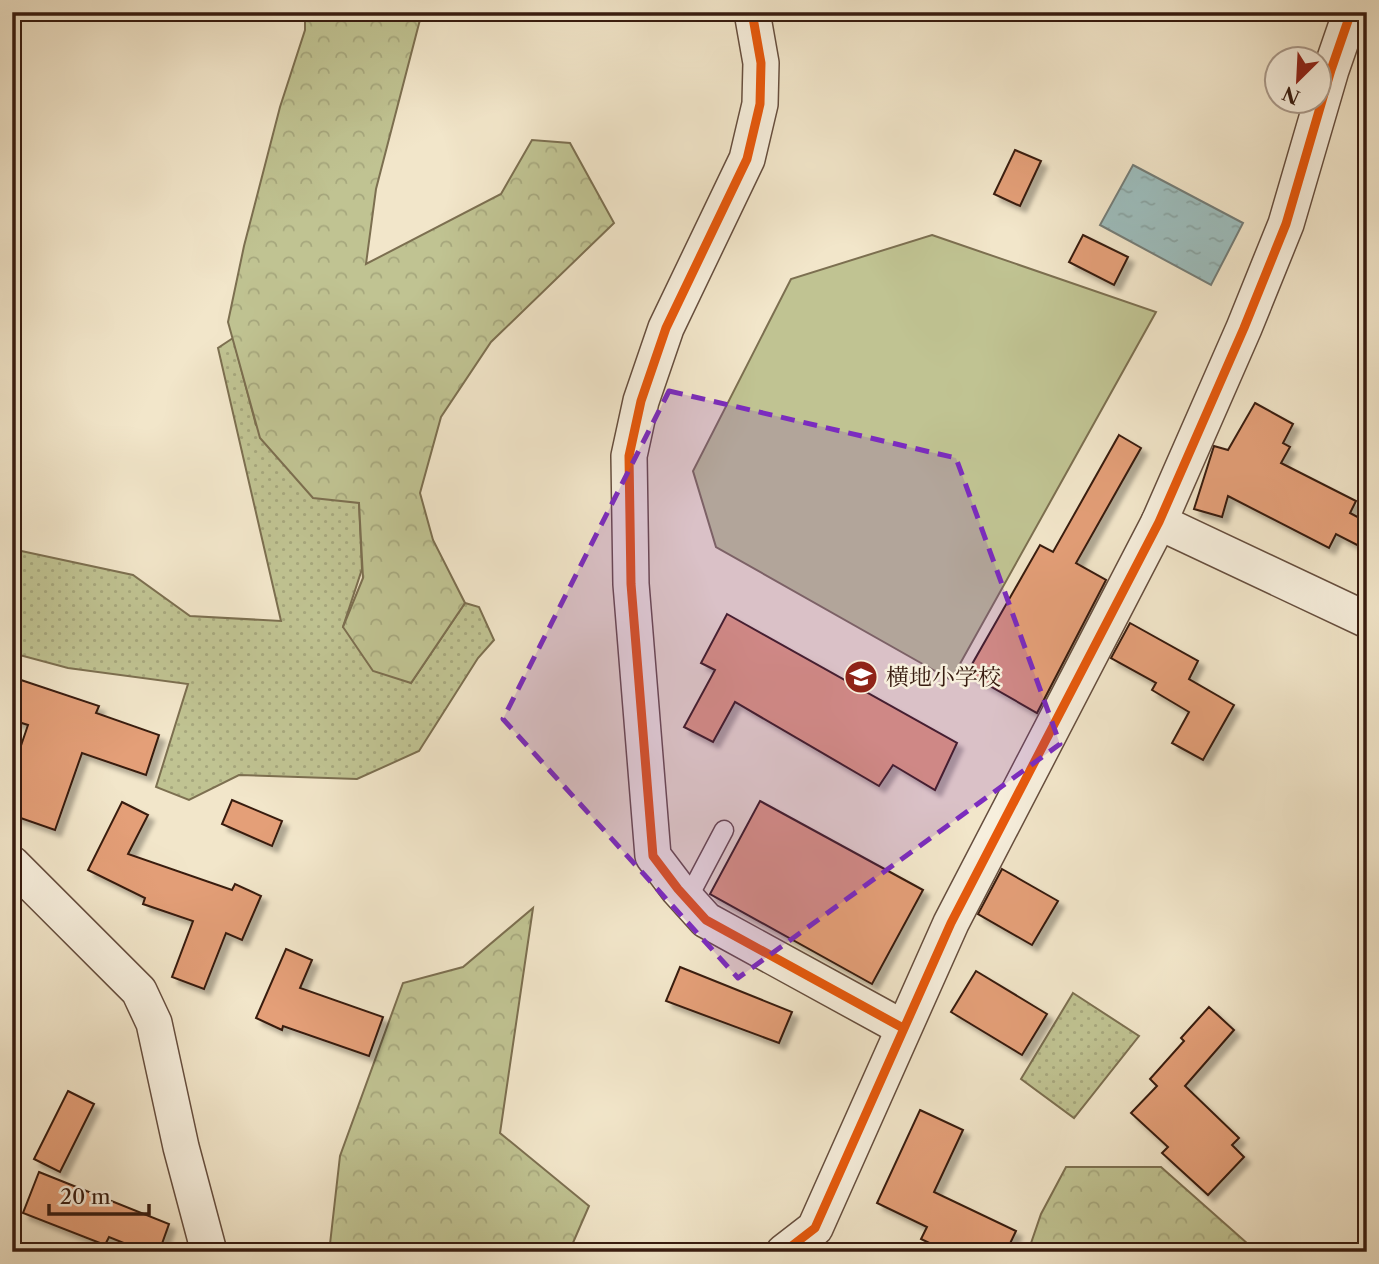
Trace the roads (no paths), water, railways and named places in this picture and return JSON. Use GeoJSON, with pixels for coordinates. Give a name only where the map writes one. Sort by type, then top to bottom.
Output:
{"type":"FeatureCollection","features":[{"type":"Feature","properties":{"kind":"street"},"geometry":{"type":"LineString","coordinates":[[752,12],[761,63],[760,104],[747,159],[666,328],[641,401],[629,456],[631,584],[653,856],[706,920],[903,1028]]}},
{"type":"Feature","properties":{"kind":"street"},"geometry":{"type":"LineString","coordinates":[[785,1252],[814,1227],[951,923],[1159,522],[1244,328],[1286,224],[1331,70],[1351,12]]}},
{"type":"Feature","properties":{"kind":"street"},"geometry":{"type":"LineString","coordinates":[[1159,522],[1367,620]]}},
{"type":"Feature","properties":{"kind":"street"},"geometry":{"type":"LineString","coordinates":[[17,880],[139,991],[154,1023],[181,1147],[209,1252]]}},
{"type":"Feature","properties":{"kind":"lane"},"geometry":{"type":"LineString","coordinates":[[687,900],[724,830]]}},
{"type":"Feature","properties":{"kind":"water"},"geometry":{"type":"Polygon","coordinates":[[[1133,165],[1243,223],[1211,285],[1100,225],[1133,165]]]}},
{"type":"Feature","properties":{"kind":"place","name":"横地小学校"},"geometry":{"type":"Point","coordinates":[861,677]}}]}
